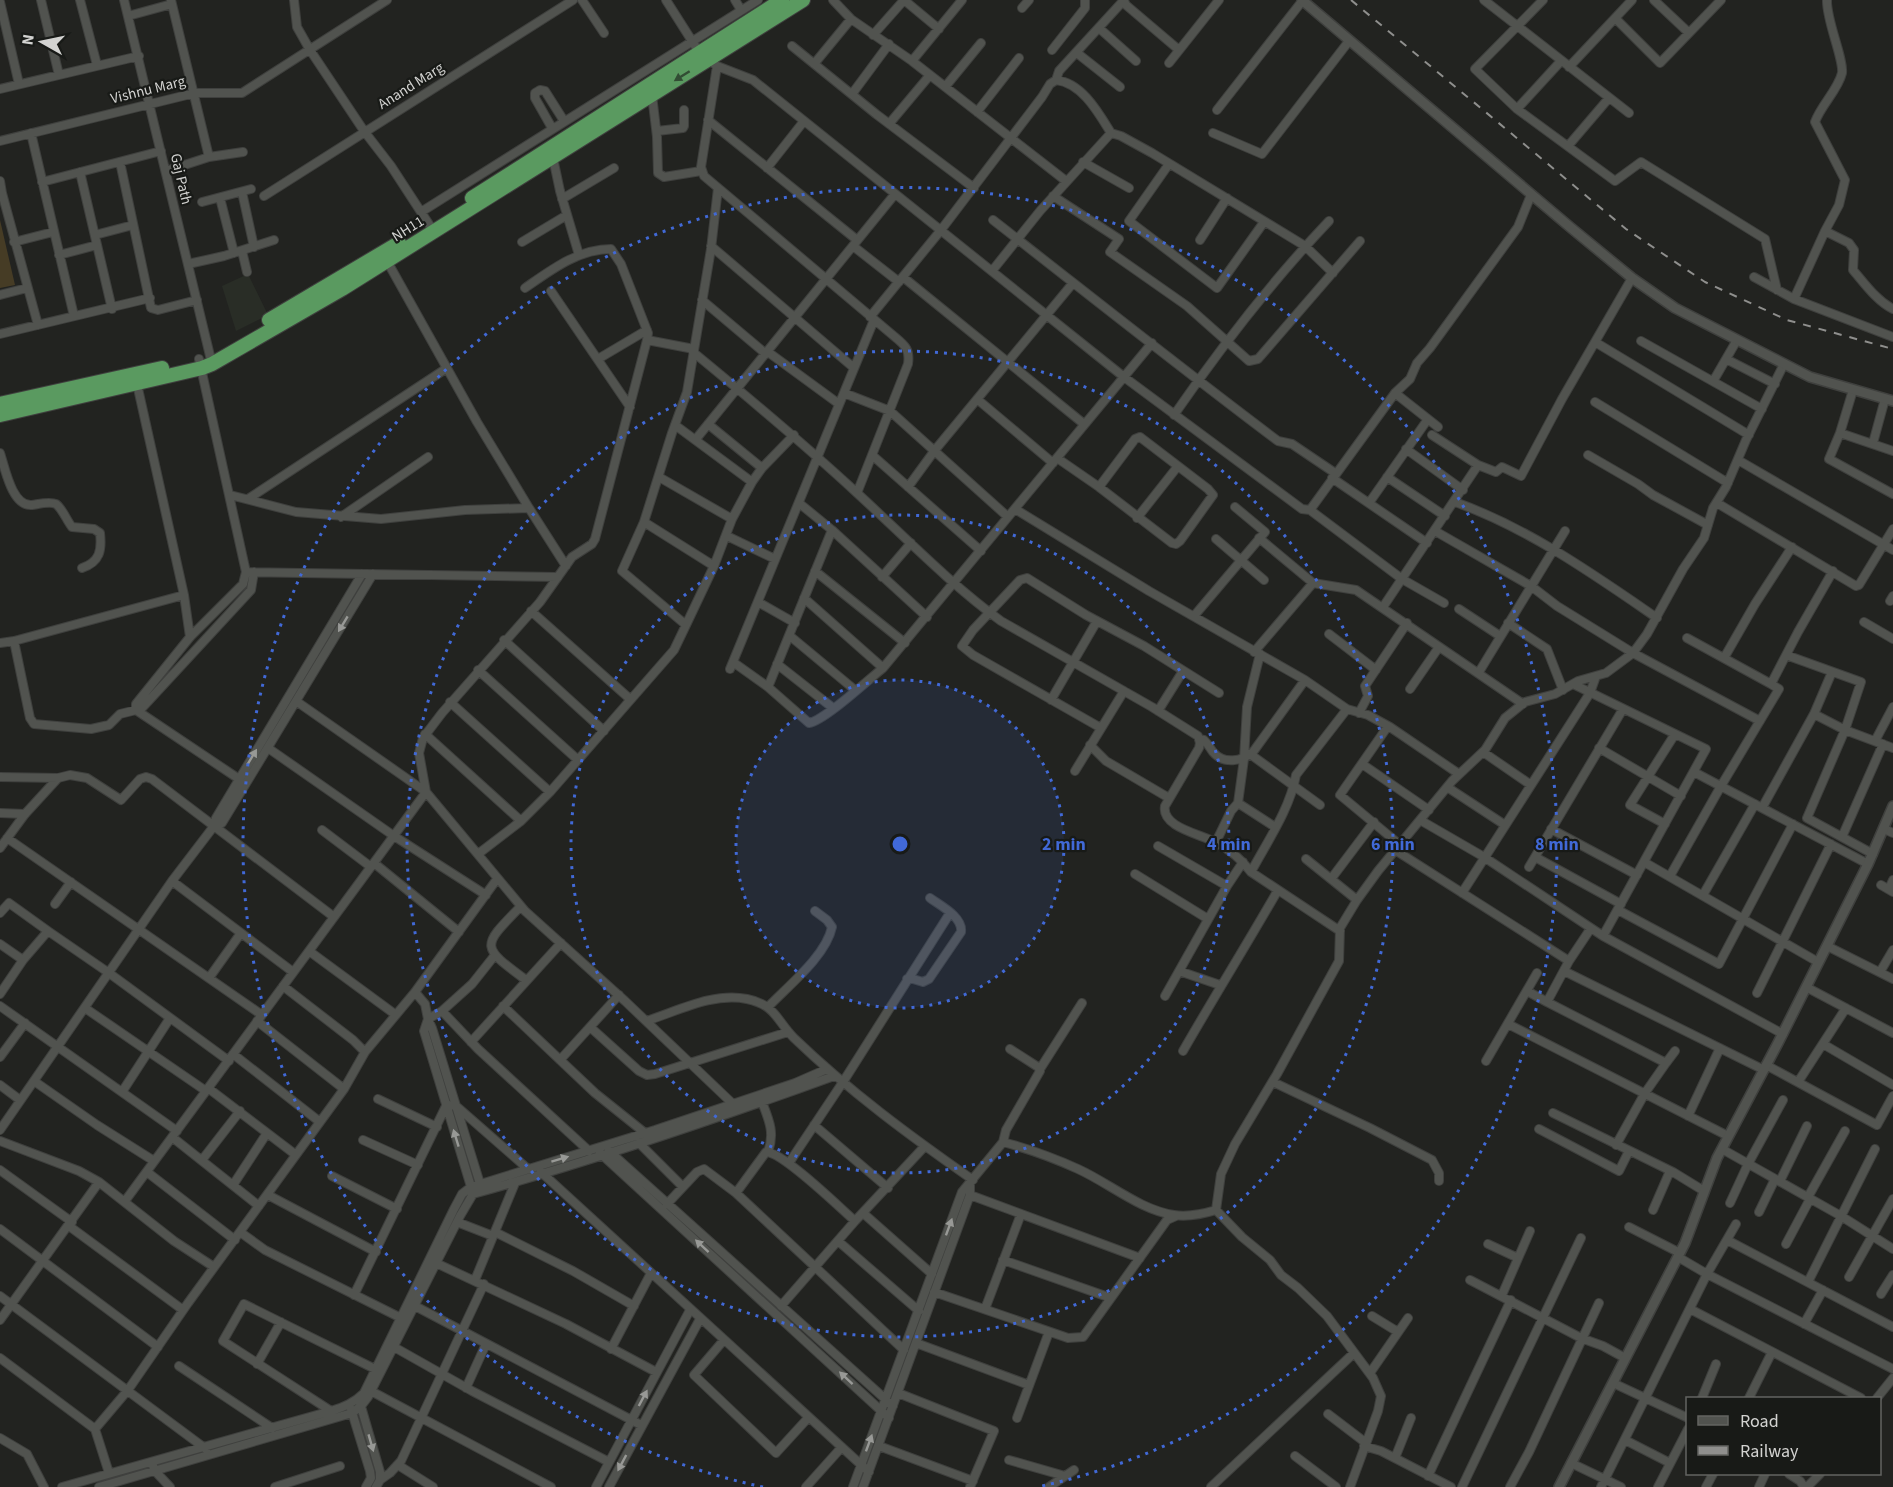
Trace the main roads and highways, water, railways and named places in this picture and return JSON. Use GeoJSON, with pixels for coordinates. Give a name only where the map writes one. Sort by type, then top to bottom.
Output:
{"type":"FeatureCollection","features":[{"type":"Feature","properties":{"kind":"highway"},"geometry":{"type":"LineString","coordinates":[[0,404],[205,361],[432,228],[704,55],[782,0]]}},
{"type":"Feature","properties":{"kind":"highway","name":"NH11"},"geometry":{"type":"LineString","coordinates":[[0,415],[137,384],[205,361],[387,261],[432,228],[553,158],[652,95],[704,55],[803,0]]}},
{"type":"Feature","properties":{"kind":"railway"},"geometry":{"type":"LineString","coordinates":[[1351,0],[1626,229],[1705,282],[1787,320],[1893,349]]}}]}
